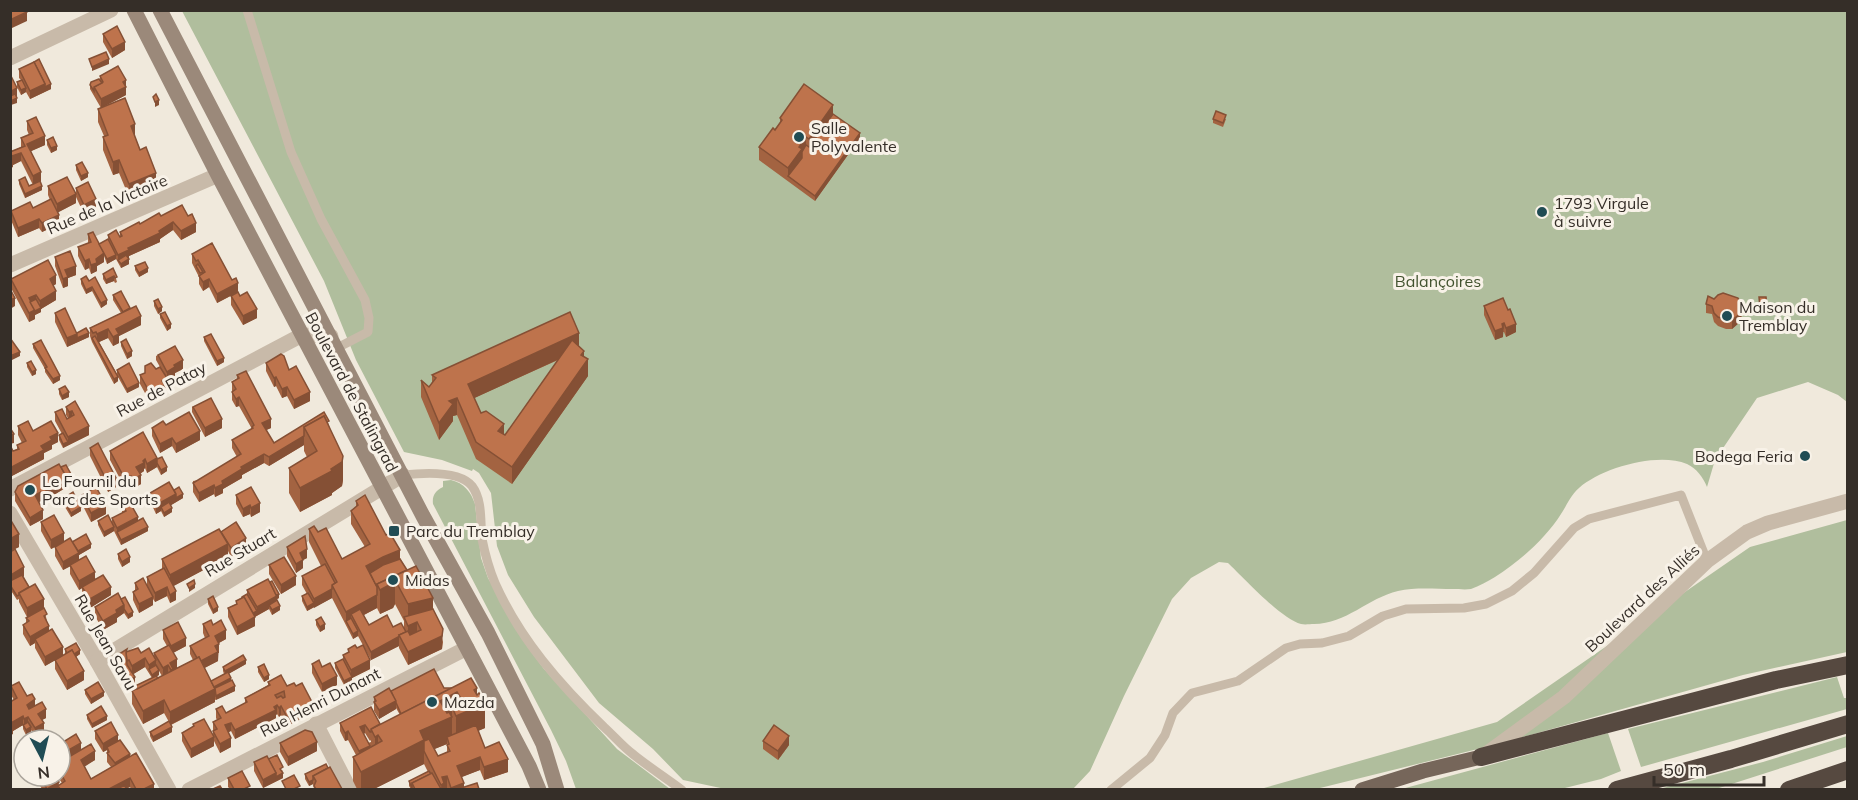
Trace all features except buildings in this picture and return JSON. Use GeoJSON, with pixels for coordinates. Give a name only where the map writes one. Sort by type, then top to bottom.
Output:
{"type":"FeatureCollection","features":[{"type":"Feature","properties":{"kind":"highway"},"geometry":{"type":"LineString","coordinates":[[1481,757],[1753,686],[1848,665]]}},
{"type":"Feature","properties":{"kind":"highway"},"geometry":{"type":"LineString","coordinates":[[1617,789],[1731,759],[1848,724]]}},
{"type":"Feature","properties":{"kind":"highway"},"geometry":{"type":"LineString","coordinates":[[1789,789],[1848,770]]}},
{"type":"Feature","properties":{"kind":"main road","name":"Boulevard de Stalingrad"},"geometry":{"type":"LineString","coordinates":[[134,10],[539,789]]}},
{"type":"Feature","properties":{"kind":"main road","name":"Boulevard de Stalingrad"},"geometry":{"type":"LineString","coordinates":[[160,10],[423,516],[488,633],[543,744],[557,789]]}},
{"type":"Feature","properties":{"kind":"main road"},"geometry":{"type":"LineString","coordinates":[[1362,789],[1481,757]]}},
{"type":"Feature","properties":{"kind":"street"},"geometry":{"type":"LineString","coordinates":[[10,58],[111,10]]}},
{"type":"Feature","properties":{"kind":"street","name":"Rue de la Victoire"},"geometry":{"type":"LineString","coordinates":[[10,265],[218,175]]}},
{"type":"Feature","properties":{"kind":"street","name":"Rue de Patay"},"geometry":{"type":"LineString","coordinates":[[10,489],[302,335],[334,342]]}},
{"type":"Feature","properties":{"kind":"street","name":"Rue Stuart"},"geometry":{"type":"LineString","coordinates":[[97,661],[381,487],[403,476]]}},
{"type":"Feature","properties":{"kind":"street","name":"Boulevard des Alliés"},"geometry":{"type":"LineString","coordinates":[[1481,757],[1564,696],[1707,561],[1747,532],[1768,523],[1848,501]]}},
{"type":"Feature","properties":{"kind":"street","name":"Rue Jean Savu"},"geometry":{"type":"LineString","coordinates":[[10,513],[169,789]]}},
{"type":"Feature","properties":{"kind":"street","name":"Rue Henri Dunant"},"geometry":{"type":"LineString","coordinates":[[189,789],[467,648]]}},
{"type":"Feature","properties":{"kind":"street"},"geometry":{"type":"LineString","coordinates":[[316,724],[350,789]]}},
{"type":"Feature","properties":{"kind":"lane"},"geometry":{"type":"LineString","coordinates":[[247,10],[291,152],[321,219],[367,309],[368,332],[334,342]]}},
{"type":"Feature","properties":{"kind":"lane"},"geometry":{"type":"LineString","coordinates":[[403,476],[424,472],[442,474],[466,481],[471,486],[479,502],[484,551],[494,582],[534,650],[580,705],[633,755],[682,789]]}},
{"type":"Feature","properties":{"kind":"lane"},"geometry":{"type":"LineString","coordinates":[[1111,789],[1150,758],[1165,735],[1173,713],[1192,693],[1238,681],[1286,648],[1300,644],[1322,643],[1349,636],[1383,616],[1406,609],[1464,609],[1486,604],[1512,591],[1534,573],[1574,528],[1589,519],[1681,495],[1707,561]]}},
{"type":"Feature","properties":{"kind":"green space","name":"Balançoires"},"geometry":{"type":"Polygon","coordinates":[[[182,11],[1847,11],[1847,402],[1838,395],[1808,382],[1757,398],[1715,460],[1707,487],[1694,468],[1675,461],[1646,461],[1615,468],[1601,474],[1576,491],[1540,541],[1523,557],[1495,577],[1471,589],[1398,591],[1387,594],[1336,620],[1303,624],[1293,621],[1273,606],[1228,563],[1219,562],[1191,578],[1172,599],[1090,771],[1073,789],[730,790],[683,780],[653,749],[599,703],[534,617],[508,575],[497,546],[491,493],[479,473],[442,460],[404,452],[356,360],[324,281],[182,11]]]}},
{"type":"Feature","properties":{"kind":"green space"},"geometry":{"type":"Polygon","coordinates":[[[443,481],[456,481],[469,492],[475,504],[481,558],[488,578],[527,646],[544,669],[617,749],[670,789],[576,789],[551,730],[433,504],[436,492],[443,487],[443,481]]]}},
{"type":"Feature","properties":{"kind":"green space"},"geometry":{"type":"Polygon","coordinates":[[[1847,520],[1847,652],[1743,675],[1498,744],[1316,789],[1257,790],[1497,722],[1750,547],[1847,520]]]}},
{"type":"Feature","properties":{"kind":"green space"},"geometry":{"type":"Polygon","coordinates":[[[1837,677],[1844,698],[1847,698],[1847,709],[1641,767],[1628,729],[1837,677]]]}},
{"type":"Feature","properties":{"kind":"green space"},"geometry":{"type":"Polygon","coordinates":[[[1608,733],[1621,771],[1601,779],[1561,789],[1398,790],[1608,733]]]}},
{"type":"Feature","properties":{"kind":"green space"},"geometry":{"type":"Polygon","coordinates":[[[1847,736],[1847,747],[1716,789],[1659,789],[1763,762],[1847,736]]]}},
{"type":"Feature","properties":{"kind":"place","name":"Salle Polyvalente"},"geometry":{"type":"Point","coordinates":[799,137]}},
{"type":"Feature","properties":{"kind":"place","name":"1793 Virgule à suivre"},"geometry":{"type":"Point","coordinates":[1542,212]}},
{"type":"Feature","properties":{"kind":"place","name":"Maison du Tremblay"},"geometry":{"type":"Point","coordinates":[1727,316]}},
{"type":"Feature","properties":{"kind":"place","name":"Bodega Feria"},"geometry":{"type":"Point","coordinates":[1805,456]}},
{"type":"Feature","properties":{"kind":"place","name":"Le Fournil du Parc des Sports"},"geometry":{"type":"Point","coordinates":[30,490]}},
{"type":"Feature","properties":{"kind":"place","name":"Parc du Tremblay"},"geometry":{"type":"Point","coordinates":[394,531]}},
{"type":"Feature","properties":{"kind":"place","name":"Midas"},"geometry":{"type":"Point","coordinates":[393,580]}},
{"type":"Feature","properties":{"kind":"place","name":"Mazda"},"geometry":{"type":"Point","coordinates":[432,702]}}]}
